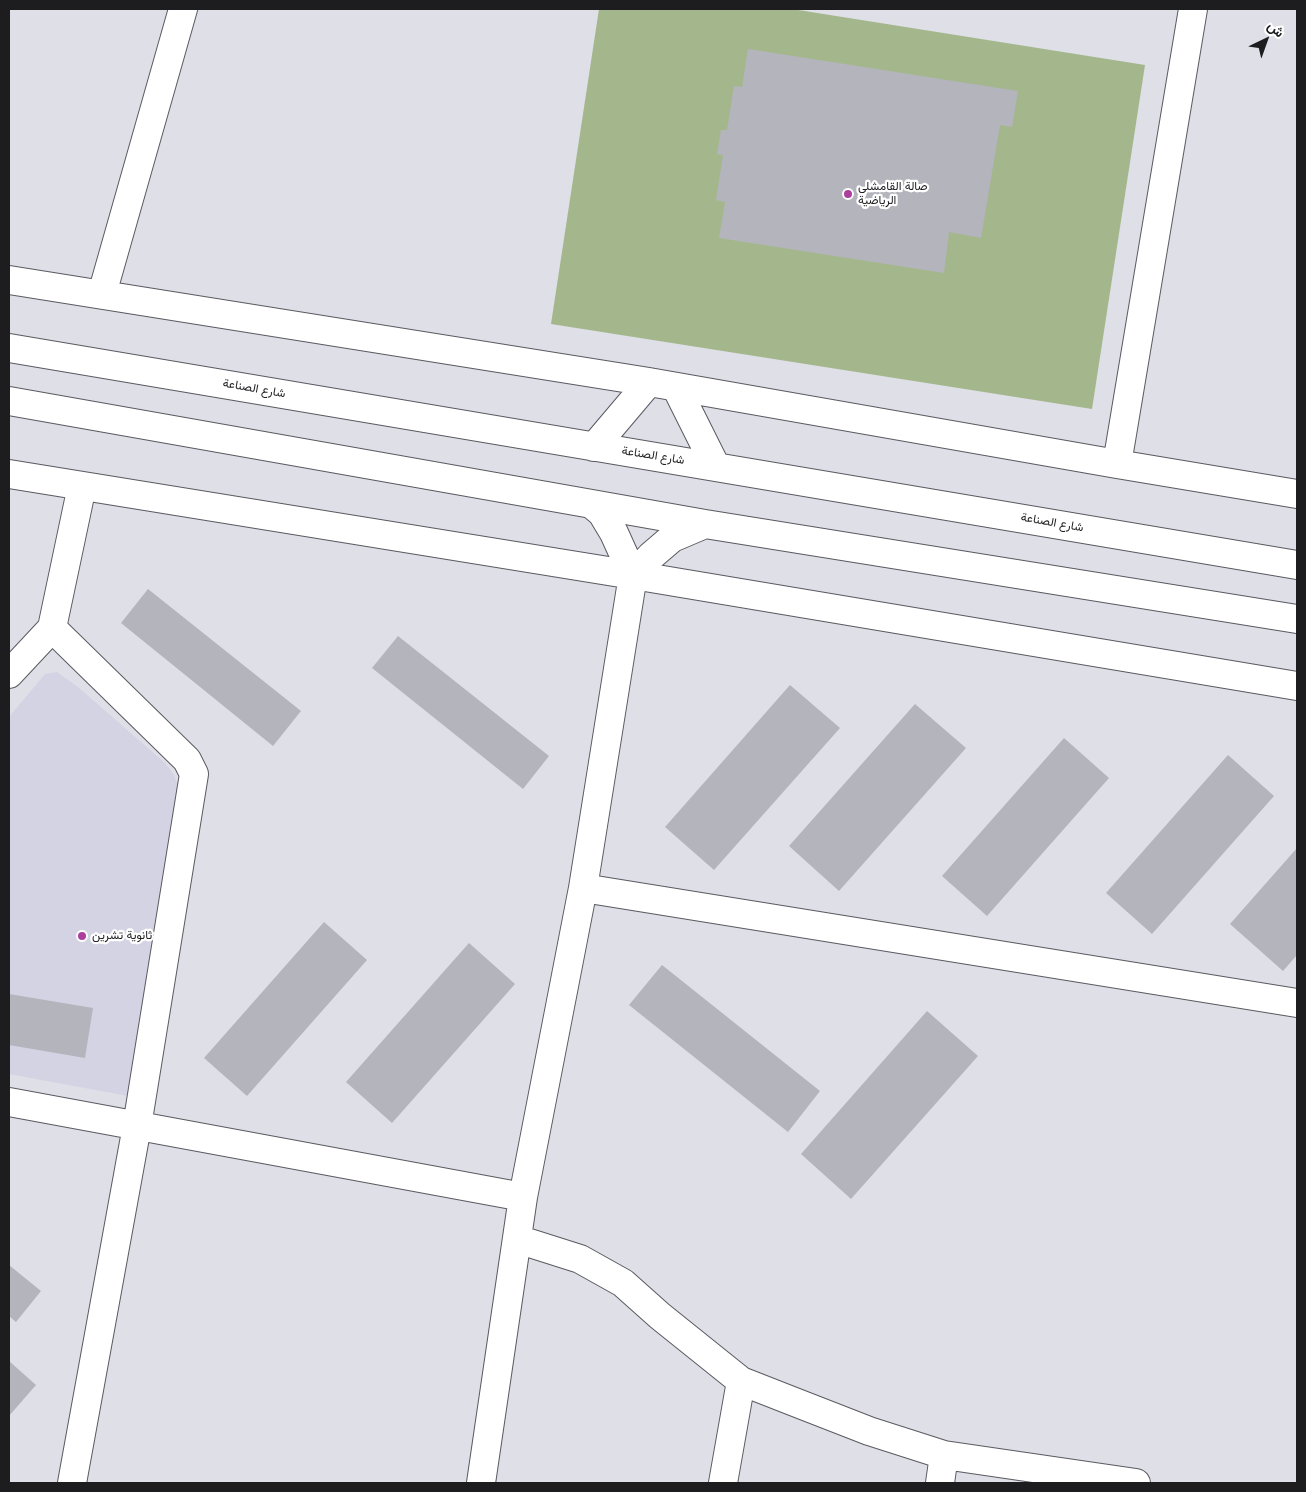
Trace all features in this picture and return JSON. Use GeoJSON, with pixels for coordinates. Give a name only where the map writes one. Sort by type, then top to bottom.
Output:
{"type":"FeatureCollection","features":[{"type":"Feature","properties":{"kind":"street"},"geometry":{"type":"LineString","coordinates":[[102,294],[183,9]]}},
{"type":"Feature","properties":{"kind":"street"},"geometry":{"type":"LineString","coordinates":[[1117,464],[1193,9]]}},
{"type":"Feature","properties":{"kind":"street"},"geometry":{"type":"LineString","coordinates":[[9,280],[649,382],[1297,494]]}},
{"type":"Feature","properties":{"kind":"street","name":"شارع الصناعة"},"geometry":{"type":"LineString","coordinates":[[9,348],[1297,564]]}},
{"type":"Feature","properties":{"kind":"street"},"geometry":{"type":"LineString","coordinates":[[594,446],[649,382]]}},
{"type":"Feature","properties":{"kind":"street"},"geometry":{"type":"LineString","coordinates":[[676,387],[716,467]]}},
{"type":"Feature","properties":{"kind":"street"},"geometry":{"type":"LineString","coordinates":[[9,402],[705,524],[1297,618]]}},
{"type":"Feature","properties":{"kind":"street"},"geometry":{"type":"LineString","coordinates":[[9,474],[633,575],[1297,686]]}},
{"type":"Feature","properties":{"kind":"street"},"geometry":{"type":"LineString","coordinates":[[9,674],[52,628],[82,486]]}},
{"type":"Feature","properties":{"kind":"street"},"geometry":{"type":"LineString","coordinates":[[481,1483],[523,1197],[583,888],[633,575],[614,533],[602,513],[591,504]]}},
{"type":"Feature","properties":{"kind":"street"},"geometry":{"type":"LineString","coordinates":[[633,575],[672,538],[705,524]]}},
{"type":"Feature","properties":{"kind":"street"},"geometry":{"type":"LineString","coordinates":[[52,628],[187,760],[194,774],[137,1126],[72,1483]]}},
{"type":"Feature","properties":{"kind":"street"},"geometry":{"type":"LineString","coordinates":[[583,888],[1297,1003]]}},
{"type":"Feature","properties":{"kind":"street"},"geometry":{"type":"LineString","coordinates":[[9,1102],[523,1197]]}},
{"type":"Feature","properties":{"kind":"street"},"geometry":{"type":"LineString","coordinates":[[517,1239],[580,1259],[623,1283],[660,1316],[741,1381],[869,1431],[944,1455],[1136,1483]]}},
{"type":"Feature","properties":{"kind":"street"},"geometry":{"type":"LineString","coordinates":[[723,1483],[741,1381]]}},
{"type":"Feature","properties":{"kind":"street"},"geometry":{"type":"LineString","coordinates":[[940,1483],[944,1455]]}},
{"type":"Feature","properties":{"kind":"shaded area","name":"ثانوية تشرين"},"geometry":{"type":"Polygon","coordinates":[[[57,672],[78,687],[165,763],[174,775],[178,786],[178,798],[128,1096],[9,1074],[9,717],[45,674],[57,672]]]}},
{"type":"Feature","properties":{"kind":"green space","name":"صالة القامشلي الرياضية"},"geometry":{"type":"Polygon","coordinates":[[[599,9],[792,9],[1145,65],[1092,409],[551,324],[599,9]]]}},
{"type":"Feature","properties":{"kind":"building"},"geometry":{"type":"Polygon","coordinates":[[[748,49],[1018,91],[1012,127],[1000,125],[981,238],[949,232],[944,273],[719,238],[725,202],[716,200],[723,155],[717,154],[721,130],[727,130],[734,86],[742,87],[748,49]]]}},
{"type":"Feature","properties":{"kind":"building"},"geometry":{"type":"Polygon","coordinates":[[[148,589],[301,711],[273,746],[121,623],[148,589]]]}},
{"type":"Feature","properties":{"kind":"building"},"geometry":{"type":"Polygon","coordinates":[[[398,636],[549,756],[523,789],[372,668],[398,636]]]}},
{"type":"Feature","properties":{"kind":"building"},"geometry":{"type":"Polygon","coordinates":[[[790,685],[840,728],[714,870],[665,827],[790,685]]]}},
{"type":"Feature","properties":{"kind":"building"},"geometry":{"type":"Polygon","coordinates":[[[915,704],[966,748],[839,891],[789,846],[915,704]]]}},
{"type":"Feature","properties":{"kind":"building"},"geometry":{"type":"Polygon","coordinates":[[[1064,738],[1109,778],[987,916],[942,876],[1064,738]]]}},
{"type":"Feature","properties":{"kind":"building"},"geometry":{"type":"Polygon","coordinates":[[[1228,755],[1274,796],[1152,934],[1106,893],[1228,755]]]}},
{"type":"Feature","properties":{"kind":"building"},"geometry":{"type":"Polygon","coordinates":[[[1297,848],[1297,955],[1283,971],[1230,924],[1297,848]]]}},
{"type":"Feature","properties":{"kind":"building"},"geometry":{"type":"Polygon","coordinates":[[[324,922],[367,960],[247,1096],[204,1058],[324,922]]]}},
{"type":"Feature","properties":{"kind":"building"},"geometry":{"type":"Polygon","coordinates":[[[469,943],[515,984],[392,1123],[346,1082],[469,943]]]}},
{"type":"Feature","properties":{"kind":"building"},"geometry":{"type":"Polygon","coordinates":[[[662,965],[820,1091],[788,1132],[629,1005],[662,965]]]}},
{"type":"Feature","properties":{"kind":"building"},"geometry":{"type":"Polygon","coordinates":[[[9,994],[93,1008],[85,1058],[9,1045],[9,994]]]}},
{"type":"Feature","properties":{"kind":"building"},"geometry":{"type":"Polygon","coordinates":[[[927,1011],[978,1056],[851,1199],[801,1154],[927,1011]]]}},
{"type":"Feature","properties":{"kind":"building"},"geometry":{"type":"Polygon","coordinates":[[[9,1265],[41,1291],[16,1322],[9,1316],[9,1265]]]}},
{"type":"Feature","properties":{"kind":"building"},"geometry":{"type":"Polygon","coordinates":[[[9,1361],[36,1385],[9,1416],[9,1361]]]}},
{"type":"Feature","properties":{"kind":"place","name":"صالة القامشلي الرياضية"},"geometry":{"type":"Point","coordinates":[848,194]}},
{"type":"Feature","properties":{"kind":"place","name":"ثانوية تشرين"},"geometry":{"type":"Point","coordinates":[82,936]}}]}
